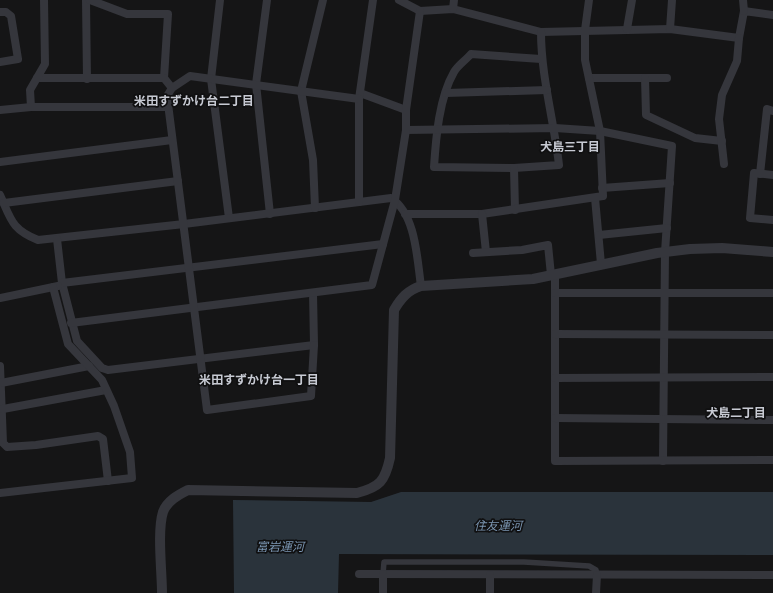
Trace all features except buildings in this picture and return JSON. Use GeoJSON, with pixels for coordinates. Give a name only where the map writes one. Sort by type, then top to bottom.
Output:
{"type":"FeatureCollection","features":[{"type":"Feature","properties":{"kind":"street"},"geometry":{"type":"LineString","coordinates":[[31,107],[30,90],[45,64],[44,0]]}},
{"type":"Feature","properties":{"kind":"street"},"geometry":{"type":"LineString","coordinates":[[86,0],[87,79]]}},
{"type":"Feature","properties":{"kind":"street"},"geometry":{"type":"LineString","coordinates":[[90,0],[127,14],[168,14],[164,78],[172,88]]}},
{"type":"Feature","properties":{"kind":"street"},"geometry":{"type":"LineString","coordinates":[[220,0],[211,79],[229,218]]}},
{"type":"Feature","properties":{"kind":"street"},"geometry":{"type":"LineString","coordinates":[[267,0],[256,84],[270,214]]}},
{"type":"Feature","properties":{"kind":"street"},"geometry":{"type":"LineString","coordinates":[[315,208],[313,160],[301,91],[322,0]]}},
{"type":"Feature","properties":{"kind":"street"},"geometry":{"type":"LineString","coordinates":[[359,202],[359,96],[373,0]]}},
{"type":"Feature","properties":{"kind":"street"},"geometry":{"type":"LineString","coordinates":[[399,0],[420,11],[453,9],[541,32],[670,29],[739,38]]}},
{"type":"Feature","properties":{"kind":"street"},"geometry":{"type":"LineString","coordinates":[[453,9],[454,0]]}},
{"type":"Feature","properties":{"kind":"street"},"geometry":{"type":"LineString","coordinates":[[405,214],[482,214],[602,196],[600,131],[585,60],[585,30],[589,0]]}},
{"type":"Feature","properties":{"kind":"street"},"geometry":{"type":"LineString","coordinates":[[627,30],[632,0]]}},
{"type":"Feature","properties":{"kind":"street"},"geometry":{"type":"LineString","coordinates":[[670,29],[672,0]]}},
{"type":"Feature","properties":{"kind":"street"},"geometry":{"type":"LineString","coordinates":[[724,164],[719,119],[722,95],[737,61],[739,38],[744,11],[743,0]]}},
{"type":"Feature","properties":{"kind":"street"},"geometry":{"type":"LineString","coordinates":[[71,323],[372,285],[395,200],[406,130],[406,110],[420,11]]}},
{"type":"Feature","properties":{"kind":"street"},"geometry":{"type":"LineString","coordinates":[[744,11],[773,15]]}},
{"type":"Feature","properties":{"kind":"street"},"geometry":{"type":"LineString","coordinates":[[0,12],[6,12],[11,16],[18,59],[0,62]]}},
{"type":"Feature","properties":{"kind":"street"},"geometry":{"type":"LineString","coordinates":[[541,32],[541,60],[555,128],[559,165],[514,168],[434,166],[436,131],[449,82],[455,71],[471,54],[541,60]]}},
{"type":"Feature","properties":{"kind":"street"},"geometry":{"type":"LineString","coordinates":[[313,293],[314,345],[311,396],[206,410],[184,224],[167,107],[167,96],[172,88],[190,76],[301,91],[359,96],[406,110]]}},
{"type":"Feature","properties":{"kind":"street"},"geometry":{"type":"LineString","coordinates":[[37,78],[164,78]]}},
{"type":"Feature","properties":{"kind":"street"},"geometry":{"type":"LineString","coordinates":[[589,78],[667,78]]}},
{"type":"Feature","properties":{"kind":"street"},"geometry":{"type":"LineString","coordinates":[[644,78],[646,115],[695,138],[722,141]]}},
{"type":"Feature","properties":{"kind":"street"},"geometry":{"type":"LineString","coordinates":[[446,93],[547,90]]}},
{"type":"Feature","properties":{"kind":"street"},"geometry":{"type":"LineString","coordinates":[[0,110],[31,107],[167,107]]}},
{"type":"Feature","properties":{"kind":"street"},"geometry":{"type":"LineString","coordinates":[[760,174],[767,109],[773,110]]}},
{"type":"Feature","properties":{"kind":"street"},"geometry":{"type":"LineString","coordinates":[[406,130],[436,131],[555,128],[600,131],[672,146],[665,252],[663,461]]}},
{"type":"Feature","properties":{"kind":"street"},"geometry":{"type":"LineString","coordinates":[[0,162],[172,140]]}},
{"type":"Feature","properties":{"kind":"street"},"geometry":{"type":"LineString","coordinates":[[514,168],[515,210]]}},
{"type":"Feature","properties":{"kind":"street"},"geometry":{"type":"LineString","coordinates":[[773,175],[754,173],[750,218],[773,220]]}},
{"type":"Feature","properties":{"kind":"street"},"geometry":{"type":"LineString","coordinates":[[4,203],[178,181]]}},
{"type":"Feature","properties":{"kind":"street"},"geometry":{"type":"LineString","coordinates":[[602,188],[670,183]]}},
{"type":"Feature","properties":{"kind":"street"},"geometry":{"type":"LineString","coordinates":[[0,195],[13,224],[25,234],[38,240],[270,214],[391,198],[399,203],[413,232],[422,286]]}},
{"type":"Feature","properties":{"kind":"street"},"geometry":{"type":"LineString","coordinates":[[595,198],[601,264]]}},
{"type":"Feature","properties":{"kind":"street"},"geometry":{"type":"LineString","coordinates":[[482,214],[486,252]]}},
{"type":"Feature","properties":{"kind":"street"},"geometry":{"type":"LineString","coordinates":[[599,235],[667,228]]}},
{"type":"Feature","properties":{"kind":"street"},"geometry":{"type":"LineString","coordinates":[[57,239],[62,284],[71,323],[77,341],[102,368],[108,370],[314,345]]}},
{"type":"Feature","properties":{"kind":"street"},"geometry":{"type":"LineString","coordinates":[[0,298],[53,288],[62,284],[188,267],[383,244]]}},
{"type":"Feature","properties":{"kind":"street"},"geometry":{"type":"LineString","coordinates":[[473,253],[522,250],[548,244],[555,293],[555,461],[773,460]]}},
{"type":"Feature","properties":{"kind":"street"},"geometry":{"type":"LineString","coordinates":[[162,593],[161,526],[163,512],[170,501],[179,494],[188,490],[357,493],[373,489],[382,479],[388,469],[390,458],[394,310],[400,298],[414,288],[422,286],[533,278],[690,248],[722,248],[773,252]]}},
{"type":"Feature","properties":{"kind":"street"},"geometry":{"type":"LineString","coordinates":[[0,493],[132,478],[130,452],[102,380],[68,344],[53,288]]}},
{"type":"Feature","properties":{"kind":"street"},"geometry":{"type":"LineString","coordinates":[[555,293],[773,293]]}},
{"type":"Feature","properties":{"kind":"street"},"geometry":{"type":"LineString","coordinates":[[555,334],[773,335]]}},
{"type":"Feature","properties":{"kind":"street"},"geometry":{"type":"LineString","coordinates":[[0,366],[4,443],[8,447],[36,445],[98,436],[103,439],[108,481]]}},
{"type":"Feature","properties":{"kind":"street"},"geometry":{"type":"LineString","coordinates":[[1,383],[89,366]]}},
{"type":"Feature","properties":{"kind":"street"},"geometry":{"type":"LineString","coordinates":[[555,378],[773,377]]}},
{"type":"Feature","properties":{"kind":"street"},"geometry":{"type":"LineString","coordinates":[[3,409],[106,390]]}},
{"type":"Feature","properties":{"kind":"street"},"geometry":{"type":"LineString","coordinates":[[555,418],[773,420]]}},
{"type":"Feature","properties":{"kind":"street"},"geometry":{"type":"LineString","coordinates":[[383,593],[384,562],[473,561],[589,566],[596,570],[596,593]]}},
{"type":"Feature","properties":{"kind":"street"},"geometry":{"type":"LineString","coordinates":[[359,574],[773,575]]}},
{"type":"Feature","properties":{"kind":"street"},"geometry":{"type":"LineString","coordinates":[[490,575],[490,593]]}},
{"type":"Feature","properties":{"kind":"water","name":"富岩運河"},"geometry":{"type":"Polygon","coordinates":[[[401,492],[773,492],[773,555],[339,554],[338,593],[234,593],[233,500],[371,502],[401,492]]]}},
{"type":"Feature","properties":{"kind":"district","name":"米田すずかけ台二丁目"},"geometry":{"type":"Point","coordinates":[194,101]}},
{"type":"Feature","properties":{"kind":"district","name":"犬島三丁目"},"geometry":{"type":"Point","coordinates":[570,147]}},
{"type":"Feature","properties":{"kind":"district","name":"米田すずかけ台一丁目"},"geometry":{"type":"Point","coordinates":[259,380]}},
{"type":"Feature","properties":{"kind":"district","name":"犬島二丁目"},"geometry":{"type":"Point","coordinates":[736,413]}},
{"type":"Feature","properties":{"kind":"water label","name":"住友運河"},"geometry":{"type":"Point","coordinates":[498,526]}}]}
